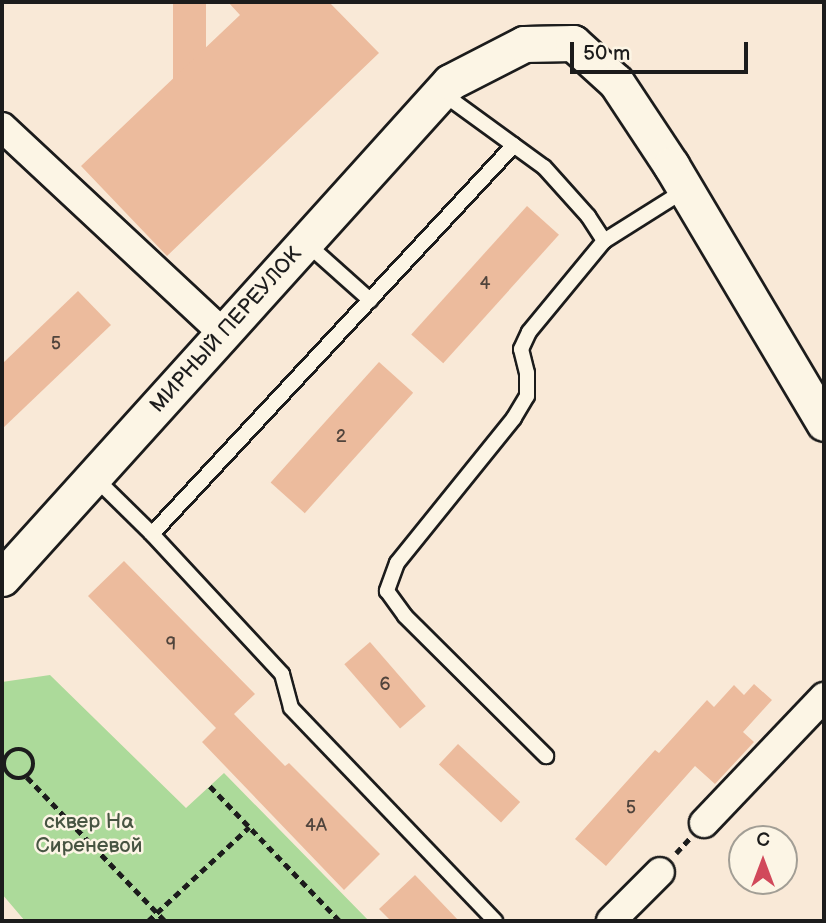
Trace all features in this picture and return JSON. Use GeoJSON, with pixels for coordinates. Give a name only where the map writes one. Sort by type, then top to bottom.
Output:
{"type":"FeatureCollection","features":[{"type":"Feature","properties":{"kind":"street"},"geometry":{"type":"LineString","coordinates":[[445,87],[524,44],[573,43],[616,82],[685,190],[824,423]]}},
{"type":"Feature","properties":{"kind":"street","name":"МИРНЫЙ ПЕРЕУЛОК"},"geometry":{"type":"LineString","coordinates":[[2,578],[445,87]]}},
{"type":"Feature","properties":{"kind":"street"},"geometry":{"type":"LineString","coordinates":[[2,127],[223,333]]}},
{"type":"Feature","properties":{"kind":"street"},"geometry":{"type":"LineString","coordinates":[[704,823],[824,697]]}},
{"type":"Feature","properties":{"kind":"street"},"geometry":{"type":"LineString","coordinates":[[611,921],[660,872]]}},
{"type":"Feature","properties":{"kind":"lane"},"geometry":{"type":"LineString","coordinates":[[445,87],[544,167],[588,216],[604,241]]}},
{"type":"Feature","properties":{"kind":"lane"},"geometry":{"type":"LineString","coordinates":[[152,534],[514,145]]}},
{"type":"Feature","properties":{"kind":"lane"},"geometry":{"type":"LineString","coordinates":[[546,756],[405,616],[387,591],[397,563],[514,418],[527,396],[527,373],[521,349],[528,332],[604,241],[685,190]]}},
{"type":"Feature","properties":{"kind":"lane"},"geometry":{"type":"LineString","coordinates":[[306,242],[370,300]]}},
{"type":"Feature","properties":{"kind":"lane"},"geometry":{"type":"LineString","coordinates":[[93,476],[152,534],[282,674],[291,708],[495,921]]}},
{"type":"Feature","properties":{"kind":"path"},"geometry":{"type":"LineString","coordinates":[[11,750],[27,750],[32,756],[34,764],[27,777],[19,779],[6,771],[6,756],[11,750]]}},
{"type":"Feature","properties":{"kind":"path"},"geometry":{"type":"LineString","coordinates":[[27,777],[165,921]]}},
{"type":"Feature","properties":{"kind":"path"},"geometry":{"type":"LineString","coordinates":[[209,786],[340,921]]}},
{"type":"Feature","properties":{"kind":"path"},"geometry":{"type":"LineString","coordinates":[[660,872],[704,823]]}},
{"type":"Feature","properties":{"kind":"path"},"geometry":{"type":"LineString","coordinates":[[148,921],[249,827]]}},
{"type":"Feature","properties":{"kind":"green space","name":"сквер На Сиреневой"},"geometry":{"type":"Polygon","coordinates":[[[50,675],[186,808],[224,773],[369,921],[25,921],[2,894],[2,682],[50,675]]]}},
{"type":"Feature","properties":{"kind":"building"},"geometry":{"type":"Polygon","coordinates":[[[173,2],[206,2],[206,179],[173,179],[173,2]]]}},
{"type":"Feature","properties":{"kind":"building"},"geometry":{"type":"Polygon","coordinates":[[[228,2],[329,2],[379,53],[167,256],[81,166],[240,15],[228,2]]]}},
{"type":"Feature","properties":{"kind":"building"},"geometry":{"type":"Polygon","coordinates":[[[527,206],[559,235],[443,363],[411,335],[527,206]]]}},
{"type":"Feature","properties":{"kind":"building"},"geometry":{"type":"Polygon","coordinates":[[[78,291],[111,325],[2,429],[2,364],[78,291]]]}},
{"type":"Feature","properties":{"kind":"building"},"geometry":{"type":"Polygon","coordinates":[[[379,362],[413,393],[305,513],[271,482],[379,362]]]}},
{"type":"Feature","properties":{"kind":"building"},"geometry":{"type":"Polygon","coordinates":[[[124,561],[255,694],[234,714],[285,766],[289,763],[380,854],[344,890],[202,742],[216,728],[88,596],[124,561]]]}},
{"type":"Feature","properties":{"kind":"building"},"geometry":{"type":"Polygon","coordinates":[[[370,642],[426,706],[400,728],[344,664],[370,642]]]}},
{"type":"Feature","properties":{"kind":"building"},"geometry":{"type":"Polygon","coordinates":[[[754,684],[772,700],[743,732],[754,742],[715,784],[695,766],[606,866],[575,839],[655,750],[659,753],[707,700],[714,707],[734,685],[744,695],[754,684]]]}},
{"type":"Feature","properties":{"kind":"building"},"geometry":{"type":"Polygon","coordinates":[[[458,744],[520,802],[501,822],[439,764],[458,744]]]}},
{"type":"Feature","properties":{"kind":"building"},"geometry":{"type":"Polygon","coordinates":[[[415,875],[459,921],[391,921],[379,909],[415,875]]]}}]}
